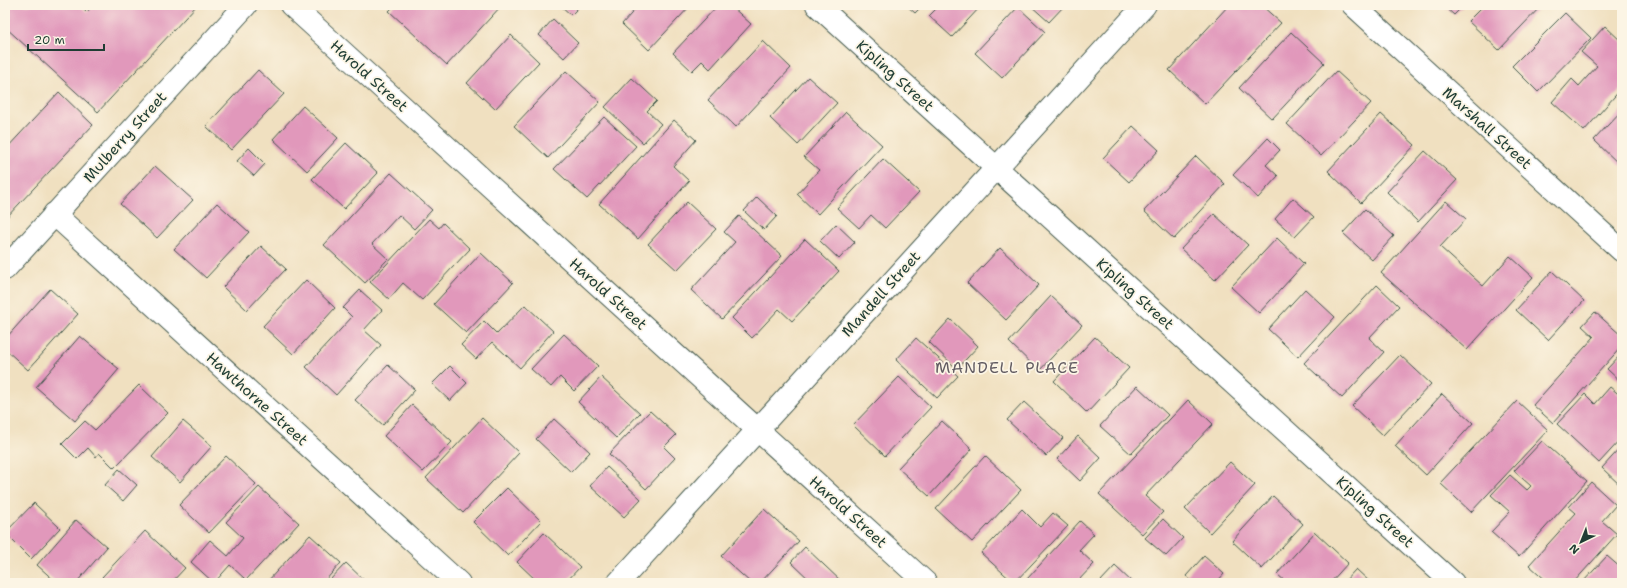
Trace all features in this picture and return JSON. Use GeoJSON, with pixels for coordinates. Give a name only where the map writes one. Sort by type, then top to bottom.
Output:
{"type":"FeatureCollection","features":[{"type":"Feature","properties":{"kind":"street","name":"Mulberry Street"},"geometry":{"type":"LineString","coordinates":[[5,269],[246,5]]}},
{"type":"Feature","properties":{"kind":"street","name":"Harold Street"},"geometry":{"type":"LineString","coordinates":[[291,5],[926,583]]}},
{"type":"Feature","properties":{"kind":"street","name":"Kipling Street"},"geometry":{"type":"LineString","coordinates":[[817,5],[1453,583]]}},
{"type":"Feature","properties":{"kind":"street","name":"Mandell Street"},"geometry":{"type":"LineString","coordinates":[[618,583],[1145,5]]}},
{"type":"Feature","properties":{"kind":"street","name":"Marshall Street"},"geometry":{"type":"LineString","coordinates":[[1353,5],[1622,251]]}},
{"type":"Feature","properties":{"kind":"street","name":"Hawthorne Street"},"geometry":{"type":"LineString","coordinates":[[54,214],[459,583]]}},
{"type":"Feature","properties":{"kind":"building"},"geometry":{"type":"Polygon","coordinates":[[[5,5],[80,5],[87,12],[93,5],[197,5],[98,112],[5,27],[5,5]]]}},
{"type":"Feature","properties":{"kind":"building"},"geometry":{"type":"Polygon","coordinates":[[[395,5],[502,5],[447,65],[389,11],[395,5]]]}},
{"type":"Feature","properties":{"kind":"building"},"geometry":{"type":"Polygon","coordinates":[[[560,5],[581,5],[571,15],[560,5]]]}},
{"type":"Feature","properties":{"kind":"building"},"geometry":{"type":"Polygon","coordinates":[[[639,5],[691,5],[649,50],[622,24],[639,5]]]}},
{"type":"Feature","properties":{"kind":"building"},"geometry":{"type":"Polygon","coordinates":[[[718,5],[730,5],[751,24],[710,69],[702,61],[692,71],[673,53],[718,5]]]}},
{"type":"Feature","properties":{"kind":"building"},"geometry":{"type":"Polygon","coordinates":[[[906,5],[923,5],[915,13],[906,5]]]}},
{"type":"Feature","properties":{"kind":"building"},"geometry":{"type":"Polygon","coordinates":[[[940,5],[982,5],[952,37],[929,16],[940,5]]]}},
{"type":"Feature","properties":{"kind":"building"},"geometry":{"type":"Polygon","coordinates":[[[1030,5],[1065,5],[1049,22],[1030,5]]]}},
{"type":"Feature","properties":{"kind":"building"},"geometry":{"type":"Polygon","coordinates":[[[1229,5],[1261,5],[1281,23],[1205,104],[1169,70],[1229,5]]]}},
{"type":"Feature","properties":{"kind":"building"},"geometry":{"type":"Polygon","coordinates":[[[1443,5],[1464,5],[1454,15],[1443,5]]]}},
{"type":"Feature","properties":{"kind":"building"},"geometry":{"type":"Polygon","coordinates":[[[1484,5],[1542,5],[1499,50],[1468,21],[1484,5]]]}},
{"type":"Feature","properties":{"kind":"building"},"geometry":{"type":"Polygon","coordinates":[[[1018,7],[1045,32],[1002,78],[975,53],[1018,7]]]}},
{"type":"Feature","properties":{"kind":"building"},"geometry":{"type":"Polygon","coordinates":[[[1565,13],[1591,38],[1538,92],[1512,66],[1565,13]]]}},
{"type":"Feature","properties":{"kind":"building"},"geometry":{"type":"Polygon","coordinates":[[[553,19],[578,43],[564,58],[539,35],[553,19]]]}},
{"type":"Feature","properties":{"kind":"building"},"geometry":{"type":"Polygon","coordinates":[[[1605,26],[1622,42],[1622,88],[1584,131],[1552,102],[1572,79],[1579,86],[1597,66],[1581,52],[1605,26]]]}},
{"type":"Feature","properties":{"kind":"building"},"geometry":{"type":"Polygon","coordinates":[[[1291,32],[1324,63],[1272,119],[1239,88],[1291,32]]]}},
{"type":"Feature","properties":{"kind":"building"},"geometry":{"type":"Polygon","coordinates":[[[511,35],[539,62],[495,109],[467,83],[511,35]]]}},
{"type":"Feature","properties":{"kind":"building"},"geometry":{"type":"Polygon","coordinates":[[[763,41],[791,68],[736,127],[708,100],[763,41]]]}},
{"type":"Feature","properties":{"kind":"building"},"geometry":{"type":"Polygon","coordinates":[[[258,70],[284,94],[231,150],[206,126],[258,70]]]}},
{"type":"Feature","properties":{"kind":"building"},"geometry":{"type":"Polygon","coordinates":[[[566,71],[600,102],[548,158],[514,126],[566,71]]]}},
{"type":"Feature","properties":{"kind":"building"},"geometry":{"type":"Polygon","coordinates":[[[1336,71],[1371,103],[1321,156],[1287,124],[1336,71]]]}},
{"type":"Feature","properties":{"kind":"building"},"geometry":{"type":"Polygon","coordinates":[[[808,77],[837,103],[798,145],[770,118],[808,77]]]}},
{"type":"Feature","properties":{"kind":"building"},"geometry":{"type":"Polygon","coordinates":[[[632,78],[657,101],[647,111],[661,124],[643,143],[605,107],[632,78]]]}},
{"type":"Feature","properties":{"kind":"building"},"geometry":{"type":"Polygon","coordinates":[[[59,92],[93,125],[5,219],[5,150],[59,92]]]}},
{"type":"Feature","properties":{"kind":"building"},"geometry":{"type":"Polygon","coordinates":[[[303,106],[338,138],[307,171],[273,139],[303,106]]]}},
{"type":"Feature","properties":{"kind":"building"},"geometry":{"type":"Polygon","coordinates":[[[1622,110],[1622,167],[1594,140],[1622,110]]]}},
{"type":"Feature","properties":{"kind":"building"},"geometry":{"type":"Polygon","coordinates":[[[846,112],[882,145],[818,214],[797,194],[819,170],[804,157],[846,112]]]}},
{"type":"Feature","properties":{"kind":"building"},"geometry":{"type":"Polygon","coordinates":[[[1381,114],[1415,145],[1361,203],[1328,171],[1381,114]]]}},
{"type":"Feature","properties":{"kind":"building"},"geometry":{"type":"Polygon","coordinates":[[[604,117],[636,146],[587,199],[554,169],[604,117]]]}},
{"type":"Feature","properties":{"kind":"building"},"geometry":{"type":"Polygon","coordinates":[[[674,120],[696,140],[673,166],[689,181],[638,239],[599,204],[674,120]]]}},
{"type":"Feature","properties":{"kind":"building"},"geometry":{"type":"Polygon","coordinates":[[[1133,126],[1159,150],[1129,182],[1103,158],[1133,126]]]}},
{"type":"Feature","properties":{"kind":"building"},"geometry":{"type":"Polygon","coordinates":[[[1268,138],[1280,150],[1266,165],[1278,176],[1258,198],[1233,175],[1268,138]]]}},
{"type":"Feature","properties":{"kind":"building"},"geometry":{"type":"Polygon","coordinates":[[[346,143],[378,173],[344,209],[312,179],[346,143]]]}},
{"type":"Feature","properties":{"kind":"building"},"geometry":{"type":"Polygon","coordinates":[[[249,148],[265,164],[254,176],[237,161],[249,148]]]}},
{"type":"Feature","properties":{"kind":"building"},"geometry":{"type":"Polygon","coordinates":[[[1425,151],[1457,180],[1418,222],[1387,192],[1425,151]]]}},
{"type":"Feature","properties":{"kind":"building"},"geometry":{"type":"Polygon","coordinates":[[[1196,156],[1225,184],[1174,239],[1144,211],[1196,156]]]}},
{"type":"Feature","properties":{"kind":"building"},"geometry":{"type":"Polygon","coordinates":[[[883,159],[919,192],[885,228],[871,215],[859,228],[837,208],[883,159]]]}},
{"type":"Feature","properties":{"kind":"building"},"geometry":{"type":"Polygon","coordinates":[[[155,166],[193,200],[157,238],[120,204],[155,166]]]}},
{"type":"Feature","properties":{"kind":"building"},"geometry":{"type":"Polygon","coordinates":[[[391,173],[432,210],[414,229],[399,215],[372,244],[388,259],[365,283],[324,245],[391,173]]]}},
{"type":"Feature","properties":{"kind":"building"},"geometry":{"type":"Polygon","coordinates":[[[757,197],[777,216],[764,230],[744,211],[757,197]]]}},
{"type":"Feature","properties":{"kind":"building"},"geometry":{"type":"Polygon","coordinates":[[[1293,198],[1314,217],[1295,237],[1275,219],[1293,198]]]}},
{"type":"Feature","properties":{"kind":"building"},"geometry":{"type":"Polygon","coordinates":[[[1446,201],[1466,219],[1440,247],[1483,286],[1510,256],[1533,277],[1467,350],[1381,273],[1446,201]]]}},
{"type":"Feature","properties":{"kind":"building"},"geometry":{"type":"Polygon","coordinates":[[[687,202],[716,229],[677,270],[648,244],[687,202]]]}},
{"type":"Feature","properties":{"kind":"building"},"geometry":{"type":"Polygon","coordinates":[[[217,203],[249,232],[206,278],[174,249],[217,203]]]}},
{"type":"Feature","properties":{"kind":"building"},"geometry":{"type":"Polygon","coordinates":[[[1365,209],[1394,236],[1372,260],[1343,233],[1365,209]]]}},
{"type":"Feature","properties":{"kind":"building"},"geometry":{"type":"Polygon","coordinates":[[[1214,214],[1248,245],[1215,280],[1181,249],[1214,214]]]}},
{"type":"Feature","properties":{"kind":"building"},"geometry":{"type":"Polygon","coordinates":[[[739,216],[782,256],[722,319],[691,290],[735,242],[724,232],[739,216]]]}},
{"type":"Feature","properties":{"kind":"building"},"geometry":{"type":"Polygon","coordinates":[[[429,219],[439,228],[443,223],[470,249],[422,300],[403,283],[389,299],[370,282],[429,219]]]}},
{"type":"Feature","properties":{"kind":"building"},"geometry":{"type":"Polygon","coordinates":[[[836,224],[855,242],[839,259],[820,241],[836,224]]]}},
{"type":"Feature","properties":{"kind":"building"},"geometry":{"type":"Polygon","coordinates":[[[1277,238],[1304,264],[1259,313],[1231,287],[1277,238]]]}},
{"type":"Feature","properties":{"kind":"building"},"geometry":{"type":"Polygon","coordinates":[[[805,239],[839,271],[792,321],[779,309],[752,338],[732,318],[805,239]]]}},
{"type":"Feature","properties":{"kind":"building"},"geometry":{"type":"Polygon","coordinates":[[[261,246],[286,269],[247,310],[223,287],[261,246]]]}},
{"type":"Feature","properties":{"kind":"building"},"geometry":{"type":"Polygon","coordinates":[[[1000,248],[1039,285],[1006,320],[967,283],[1000,248]]]}},
{"type":"Feature","properties":{"kind":"building"},"geometry":{"type":"Polygon","coordinates":[[[481,253],[513,283],[466,333],[434,304],[481,253]]]}},
{"type":"Feature","properties":{"kind":"building"},"geometry":{"type":"Polygon","coordinates":[[[1552,271],[1584,301],[1548,340],[1516,310],[1552,271]]]}},
{"type":"Feature","properties":{"kind":"building"},"geometry":{"type":"Polygon","coordinates":[[[306,280],[335,308],[293,354],[263,326],[306,280]]]}},
{"type":"Feature","properties":{"kind":"building"},"geometry":{"type":"Polygon","coordinates":[[[1377,285],[1399,306],[1369,338],[1384,352],[1342,398],[1304,363],[1377,285]]]}},
{"type":"Feature","properties":{"kind":"building"},"geometry":{"type":"Polygon","coordinates":[[[50,289],[78,314],[28,370],[5,349],[5,339],[50,289]]]}},
{"type":"Feature","properties":{"kind":"building"},"geometry":{"type":"Polygon","coordinates":[[[1305,289],[1335,317],[1298,357],[1268,329],[1305,289]]]}},
{"type":"Feature","properties":{"kind":"building"},"geometry":{"type":"Polygon","coordinates":[[[360,290],[382,310],[364,330],[381,345],[336,395],[306,367],[352,317],[343,308],[360,290]]]}},
{"type":"Feature","properties":{"kind":"building"},"geometry":{"type":"Polygon","coordinates":[[[1051,296],[1082,325],[1039,371],[1009,342],[1051,296]]]}},
{"type":"Feature","properties":{"kind":"building"},"geometry":{"type":"Polygon","coordinates":[[[525,305],[553,331],[520,368],[492,342],[476,359],[461,345],[484,321],[497,334],[525,305]]]}},
{"type":"Feature","properties":{"kind":"building"},"geometry":{"type":"Polygon","coordinates":[[[1595,312],[1622,336],[1622,346],[1553,423],[1533,405],[1594,337],[1582,326],[1595,312]]]}},
{"type":"Feature","properties":{"kind":"building"},"geometry":{"type":"Polygon","coordinates":[[[950,319],[978,346],[957,369],[929,342],[950,319]]]}},
{"type":"Feature","properties":{"kind":"building"},"geometry":{"type":"Polygon","coordinates":[[[564,334],[598,366],[574,391],[560,377],[551,387],[531,369],[564,334]]]}},
{"type":"Feature","properties":{"kind":"building"},"geometry":{"type":"Polygon","coordinates":[[[80,336],[119,369],[75,421],[36,387],[80,336]]]}},
{"type":"Feature","properties":{"kind":"building"},"geometry":{"type":"Polygon","coordinates":[[[1095,337],[1129,368],[1087,413],[1054,381],[1095,337]]]}},
{"type":"Feature","properties":{"kind":"building"},"geometry":{"type":"Polygon","coordinates":[[[916,338],[958,376],[937,398],[896,360],[916,338]]]}},
{"type":"Feature","properties":{"kind":"building"},"geometry":{"type":"Polygon","coordinates":[[[1622,353],[1622,383],[1607,369],[1622,353]]]}},
{"type":"Feature","properties":{"kind":"building"},"geometry":{"type":"Polygon","coordinates":[[[1400,355],[1431,384],[1383,435],[1352,406],[1400,355]]]}},
{"type":"Feature","properties":{"kind":"building"},"geometry":{"type":"Polygon","coordinates":[[[388,365],[415,390],[383,425],[355,400],[388,365]]]}},
{"type":"Feature","properties":{"kind":"building"},"geometry":{"type":"Polygon","coordinates":[[[450,366],[467,383],[450,401],[432,384],[450,366]]]}},
{"type":"Feature","properties":{"kind":"building"},"geometry":{"type":"Polygon","coordinates":[[[601,377],[640,413],[616,438],[578,402],[601,377]]]}},
{"type":"Feature","properties":{"kind":"building"},"geometry":{"type":"Polygon","coordinates":[[[899,377],[931,407],[885,456],[853,425],[899,377]]]}},
{"type":"Feature","properties":{"kind":"building"},"geometry":{"type":"Polygon","coordinates":[[[139,385],[168,413],[114,468],[99,453],[96,457],[88,448],[77,459],[62,444],[85,421],[95,430],[139,385]]]}},
{"type":"Feature","properties":{"kind":"building"},"geometry":{"type":"Polygon","coordinates":[[[1137,386],[1168,415],[1131,454],[1100,426],[1137,386]]]}},
{"type":"Feature","properties":{"kind":"building"},"geometry":{"type":"Polygon","coordinates":[[[1610,387],[1622,397],[1622,438],[1599,463],[1557,424],[1585,394],[1595,404],[1610,387]]]}},
{"type":"Feature","properties":{"kind":"building"},"geometry":{"type":"Polygon","coordinates":[[[1442,394],[1473,423],[1426,475],[1395,446],[1442,394]]]}},
{"type":"Feature","properties":{"kind":"building"},"geometry":{"type":"Polygon","coordinates":[[[1188,400],[1213,424],[1145,496],[1163,512],[1142,534],[1099,494],[1188,400]]]}},
{"type":"Feature","properties":{"kind":"building"},"geometry":{"type":"Polygon","coordinates":[[[1517,401],[1548,430],[1471,512],[1440,483],[1517,401]]]}},
{"type":"Feature","properties":{"kind":"building"},"geometry":{"type":"Polygon","coordinates":[[[1024,402],[1063,438],[1046,456],[1007,420],[1024,402]]]}},
{"type":"Feature","properties":{"kind":"building"},"geometry":{"type":"Polygon","coordinates":[[[412,405],[452,442],[423,472],[384,436],[412,405]]]}},
{"type":"Feature","properties":{"kind":"building"},"geometry":{"type":"Polygon","coordinates":[[[650,411],[676,435],[664,447],[675,458],[646,489],[609,454],[650,411]]]}},
{"type":"Feature","properties":{"kind":"building"},"geometry":{"type":"Polygon","coordinates":[[[482,418],[519,453],[463,513],[426,478],[482,418]]]}},
{"type":"Feature","properties":{"kind":"building"},"geometry":{"type":"Polygon","coordinates":[[[554,419],[590,452],[571,472],[536,439],[554,419]]]}},
{"type":"Feature","properties":{"kind":"building"},"geometry":{"type":"Polygon","coordinates":[[[183,421],[212,446],[180,482],[152,457],[183,421]]]}},
{"type":"Feature","properties":{"kind":"building"},"geometry":{"type":"Polygon","coordinates":[[[942,421],[972,449],[929,496],[898,468],[942,421]]]}},
{"type":"Feature","properties":{"kind":"building"},"geometry":{"type":"Polygon","coordinates":[[[1078,436],[1101,458],[1080,481],[1057,459],[1078,436]]]}},
{"type":"Feature","properties":{"kind":"building"},"geometry":{"type":"Polygon","coordinates":[[[1542,441],[1587,481],[1519,557],[1491,532],[1510,512],[1491,495],[1510,475],[1527,490],[1531,486],[1514,471],[1542,441]]]}},
{"type":"Feature","properties":{"kind":"building"},"geometry":{"type":"Polygon","coordinates":[[[1622,446],[1622,487],[1602,468],[1622,446]]]}},
{"type":"Feature","properties":{"kind":"building"},"geometry":{"type":"Polygon","coordinates":[[[226,456],[256,484],[209,533],[179,505],[226,456]]]}},
{"type":"Feature","properties":{"kind":"building"},"geometry":{"type":"Polygon","coordinates":[[[985,456],[1021,490],[972,542],[936,509],[985,456]]]}},
{"type":"Feature","properties":{"kind":"building"},"geometry":{"type":"Polygon","coordinates":[[[1230,462],[1255,485],[1210,533],[1185,509],[1230,462]]]}},
{"type":"Feature","properties":{"kind":"building"},"geometry":{"type":"Polygon","coordinates":[[[607,467],[641,499],[624,517],[590,486],[607,467]]]}},
{"type":"Feature","properties":{"kind":"building"},"geometry":{"type":"Polygon","coordinates":[[[119,469],[137,485],[123,501],[105,485],[119,469]]]}},
{"type":"Feature","properties":{"kind":"building"},"geometry":{"type":"Polygon","coordinates":[[[1591,482],[1616,505],[1602,521],[1617,534],[1573,583],[1549,583],[1529,565],[1576,513],[1569,507],[1591,482]]]}},
{"type":"Feature","properties":{"kind":"building"},"geometry":{"type":"Polygon","coordinates":[[[259,487],[299,523],[246,580],[230,565],[214,583],[191,562],[210,540],[228,556],[243,538],[226,522],[259,487]]]}},
{"type":"Feature","properties":{"kind":"building"},"geometry":{"type":"Polygon","coordinates":[[[507,488],[541,521],[508,556],[473,522],[507,488]]]}},
{"type":"Feature","properties":{"kind":"building"},"geometry":{"type":"Polygon","coordinates":[[[1273,496],[1303,524],[1262,569],[1232,541],[1273,496]]]}},
{"type":"Feature","properties":{"kind":"building"},"geometry":{"type":"Polygon","coordinates":[[[34,503],[60,528],[31,559],[5,533],[34,503]]]}},
{"type":"Feature","properties":{"kind":"building"},"geometry":{"type":"Polygon","coordinates":[[[764,509],[799,541],[760,583],[751,583],[721,556],[764,509]]]}},
{"type":"Feature","properties":{"kind":"building"},"geometry":{"type":"Polygon","coordinates":[[[1022,509],[1040,527],[1053,513],[1068,526],[1014,583],[981,553],[1022,509]]]}},
{"type":"Feature","properties":{"kind":"building"},"geometry":{"type":"Polygon","coordinates":[[[1163,519],[1183,538],[1166,556],[1145,538],[1163,519]]]}},
{"type":"Feature","properties":{"kind":"building"},"geometry":{"type":"Polygon","coordinates":[[[76,520],[107,547],[76,583],[57,583],[37,565],[76,520]]]}},
{"type":"Feature","properties":{"kind":"building"},"geometry":{"type":"Polygon","coordinates":[[[1080,521],[1094,534],[1079,550],[1094,564],[1076,583],[1031,583],[1027,579],[1080,521]]]}},
{"type":"Feature","properties":{"kind":"building"},"geometry":{"type":"Polygon","coordinates":[[[145,531],[185,568],[171,583],[108,583],[102,577],[145,531]]]}},
{"type":"Feature","properties":{"kind":"building"},"geometry":{"type":"Polygon","coordinates":[[[1315,532],[1348,563],[1330,583],[1287,583],[1277,574],[1315,532]]]}},
{"type":"Feature","properties":{"kind":"building"},"geometry":{"type":"Polygon","coordinates":[[[544,533],[580,567],[565,583],[539,583],[517,562],[544,533]]]}},
{"type":"Feature","properties":{"kind":"building"},"geometry":{"type":"Polygon","coordinates":[[[310,535],[341,563],[323,583],[266,583],[310,535]]]}},
{"type":"Feature","properties":{"kind":"building"},"geometry":{"type":"Polygon","coordinates":[[[805,547],[843,583],[813,583],[791,562],[805,547]]]}},
{"type":"Feature","properties":{"kind":"building"},"geometry":{"type":"Polygon","coordinates":[[[1204,556],[1224,574],[1216,583],[1194,583],[1186,576],[1204,556]]]}},
{"type":"Feature","properties":{"kind":"building"},"geometry":{"type":"Polygon","coordinates":[[[1607,556],[1622,569],[1622,583],[1582,583],[1607,556]]]}},
{"type":"Feature","properties":{"kind":"building"},"geometry":{"type":"Polygon","coordinates":[[[346,563],[367,583],[327,583],[346,563]]]}},
{"type":"Feature","properties":{"kind":"building"},"geometry":{"type":"Polygon","coordinates":[[[1115,566],[1133,583],[1099,583],[1115,566]]]}},
{"type":"Feature","properties":{"kind":"building"},"geometry":{"type":"Polygon","coordinates":[[[1356,569],[1371,583],[1343,583],[1356,569]]]}},
{"type":"Feature","properties":{"kind":"district","name":"MANDELL PLACE"},"geometry":{"type":"Point","coordinates":[1007,367]}}]}
